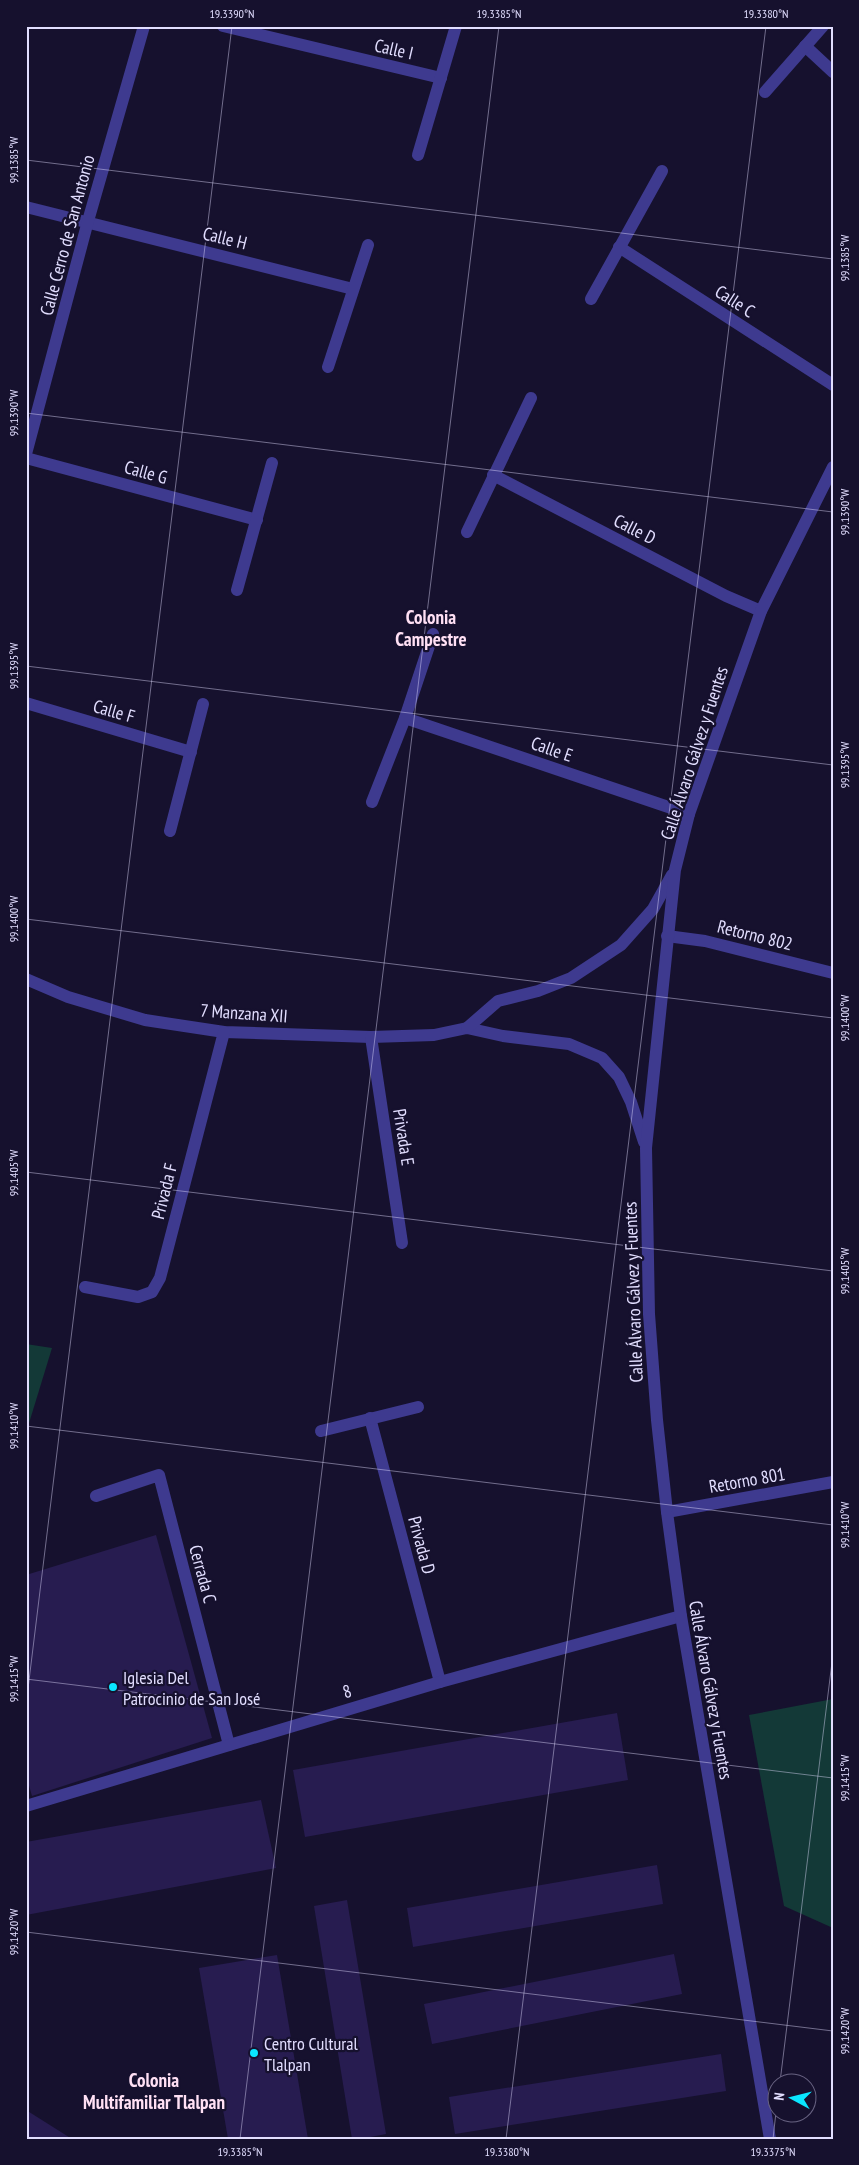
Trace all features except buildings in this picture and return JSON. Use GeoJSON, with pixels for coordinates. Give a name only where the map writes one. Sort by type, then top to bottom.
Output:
{"type":"FeatureCollection","features":[{"type":"Feature","properties":{"kind":"street","name":"Calle Cerro de San Antonio"},"geometry":{"type":"LineString","coordinates":[[26,454],[88,221],[144,26]]}},
{"type":"Feature","properties":{"kind":"street","name":"Calle I"},"geometry":{"type":"LineString","coordinates":[[224,26],[440,78]]}},
{"type":"Feature","properties":{"kind":"street"},"geometry":{"type":"LineString","coordinates":[[418,154],[456,26]]}},
{"type":"Feature","properties":{"kind":"street"},"geometry":{"type":"LineString","coordinates":[[765,92],[823,26]]}},
{"type":"Feature","properties":{"kind":"street"},"geometry":{"type":"LineString","coordinates":[[805,46],[833,72]]}},
{"type":"Feature","properties":{"kind":"street"},"geometry":{"type":"LineString","coordinates":[[592,299],[662,171]]}},
{"type":"Feature","properties":{"kind":"street","name":"Calle H"},"geometry":{"type":"LineString","coordinates":[[26,207],[88,221],[353,289]]}},
{"type":"Feature","properties":{"kind":"street"},"geometry":{"type":"LineString","coordinates":[[328,367],[368,244]]}},
{"type":"Feature","properties":{"kind":"street","name":"Calle C"},"geometry":{"type":"LineString","coordinates":[[619,247],[833,385]]}},
{"type":"Feature","properties":{"kind":"street"},"geometry":{"type":"LineString","coordinates":[[467,532],[531,398]]}},
{"type":"Feature","properties":{"kind":"street","name":"Calle G"},"geometry":{"type":"LineString","coordinates":[[26,458],[257,520]]}},
{"type":"Feature","properties":{"kind":"street"},"geometry":{"type":"LineString","coordinates":[[237,590],[272,463]]}},
{"type":"Feature","properties":{"kind":"street","name":"Calle Álvaro Gálvez y Fuentes"},"geometry":{"type":"LineString","coordinates":[[770,2139],[680,1616],[657,1420],[649,1314],[646,1148],[675,870],[689,814],[761,611],[829,484],[833,467]]}},
{"type":"Feature","properties":{"kind":"street","name":"Calle D"},"geometry":{"type":"LineString","coordinates":[[493,475],[726,596],[761,611]]}},
{"type":"Feature","properties":{"kind":"street"},"geometry":{"type":"LineString","coordinates":[[372,802],[405,718],[432,634]]}},
{"type":"Feature","properties":{"kind":"street","name":"Calle F"},"geometry":{"type":"LineString","coordinates":[[26,704],[191,752]]}},
{"type":"Feature","properties":{"kind":"street"},"geometry":{"type":"LineString","coordinates":[[170,832],[203,704]]}},
{"type":"Feature","properties":{"kind":"street","name":"Calle E"},"geometry":{"type":"LineString","coordinates":[[405,718],[689,814]]}},
{"type":"Feature","properties":{"kind":"street"},"geometry":{"type":"LineString","coordinates":[[467,1028],[498,1001],[538,991],[571,978],[621,945],[653,909],[675,870]]}},
{"type":"Feature","properties":{"kind":"street","name":"Retorno 802"},"geometry":{"type":"LineString","coordinates":[[667,936],[705,941],[833,974]]}},
{"type":"Feature","properties":{"kind":"street","name":"7 Manzana XII"},"geometry":{"type":"LineString","coordinates":[[26,979],[68,997],[145,1020],[224,1032],[371,1036],[434,1035],[467,1028]]}},
{"type":"Feature","properties":{"kind":"street"},"geometry":{"type":"LineString","coordinates":[[467,1028],[503,1036],[570,1044],[602,1058],[619,1076],[631,1102],[646,1148]]}},
{"type":"Feature","properties":{"kind":"street","name":"Privada F"},"geometry":{"type":"LineString","coordinates":[[85,1287],[138,1296],[152,1292],[160,1278],[224,1032]]}},
{"type":"Feature","properties":{"kind":"street","name":"Privada E"},"geometry":{"type":"LineString","coordinates":[[371,1036],[402,1243]]}},
{"type":"Feature","properties":{"kind":"street"},"geometry":{"type":"LineString","coordinates":[[321,1431],[418,1407]]}},
{"type":"Feature","properties":{"kind":"street","name":"Privada D"},"geometry":{"type":"LineString","coordinates":[[370,1418],[440,1682]]}},
{"type":"Feature","properties":{"kind":"street","name":"Cerrada C"},"geometry":{"type":"LineString","coordinates":[[96,1496],[159,1475],[229,1745]]}},
{"type":"Feature","properties":{"kind":"street","name":"Retorno 801"},"geometry":{"type":"LineString","coordinates":[[667,1512],[833,1482]]}},
{"type":"Feature","properties":{"kind":"street","name":"8"},"geometry":{"type":"LineString","coordinates":[[26,1806],[440,1682],[680,1616]]}},
{"type":"Feature","properties":{"kind":"green space"},"geometry":{"type":"Polygon","coordinates":[[[26,1344],[52,1348],[26,1433],[26,1344]]]}},
{"type":"Feature","properties":{"kind":"green space"},"geometry":{"type":"Polygon","coordinates":[[[833,1699],[833,1928],[784,1906],[749,1715],[833,1699]]]}},
{"type":"Feature","properties":{"kind":"place","name":"Iglesia Del Patrocinio de San José"},"geometry":{"type":"Point","coordinates":[113,1687]}},
{"type":"Feature","properties":{"kind":"place","name":"Centro Cultural Tlalpan"},"geometry":{"type":"Point","coordinates":[254,2053]}},
{"type":"Feature","properties":{"kind":"district","name":"Colonia Campestre"},"geometry":{"type":"Point","coordinates":[431,628]}},
{"type":"Feature","properties":{"kind":"district","name":"Colonia Multifamiliar Tlalpan"},"geometry":{"type":"Point","coordinates":[154,2091]}}]}
